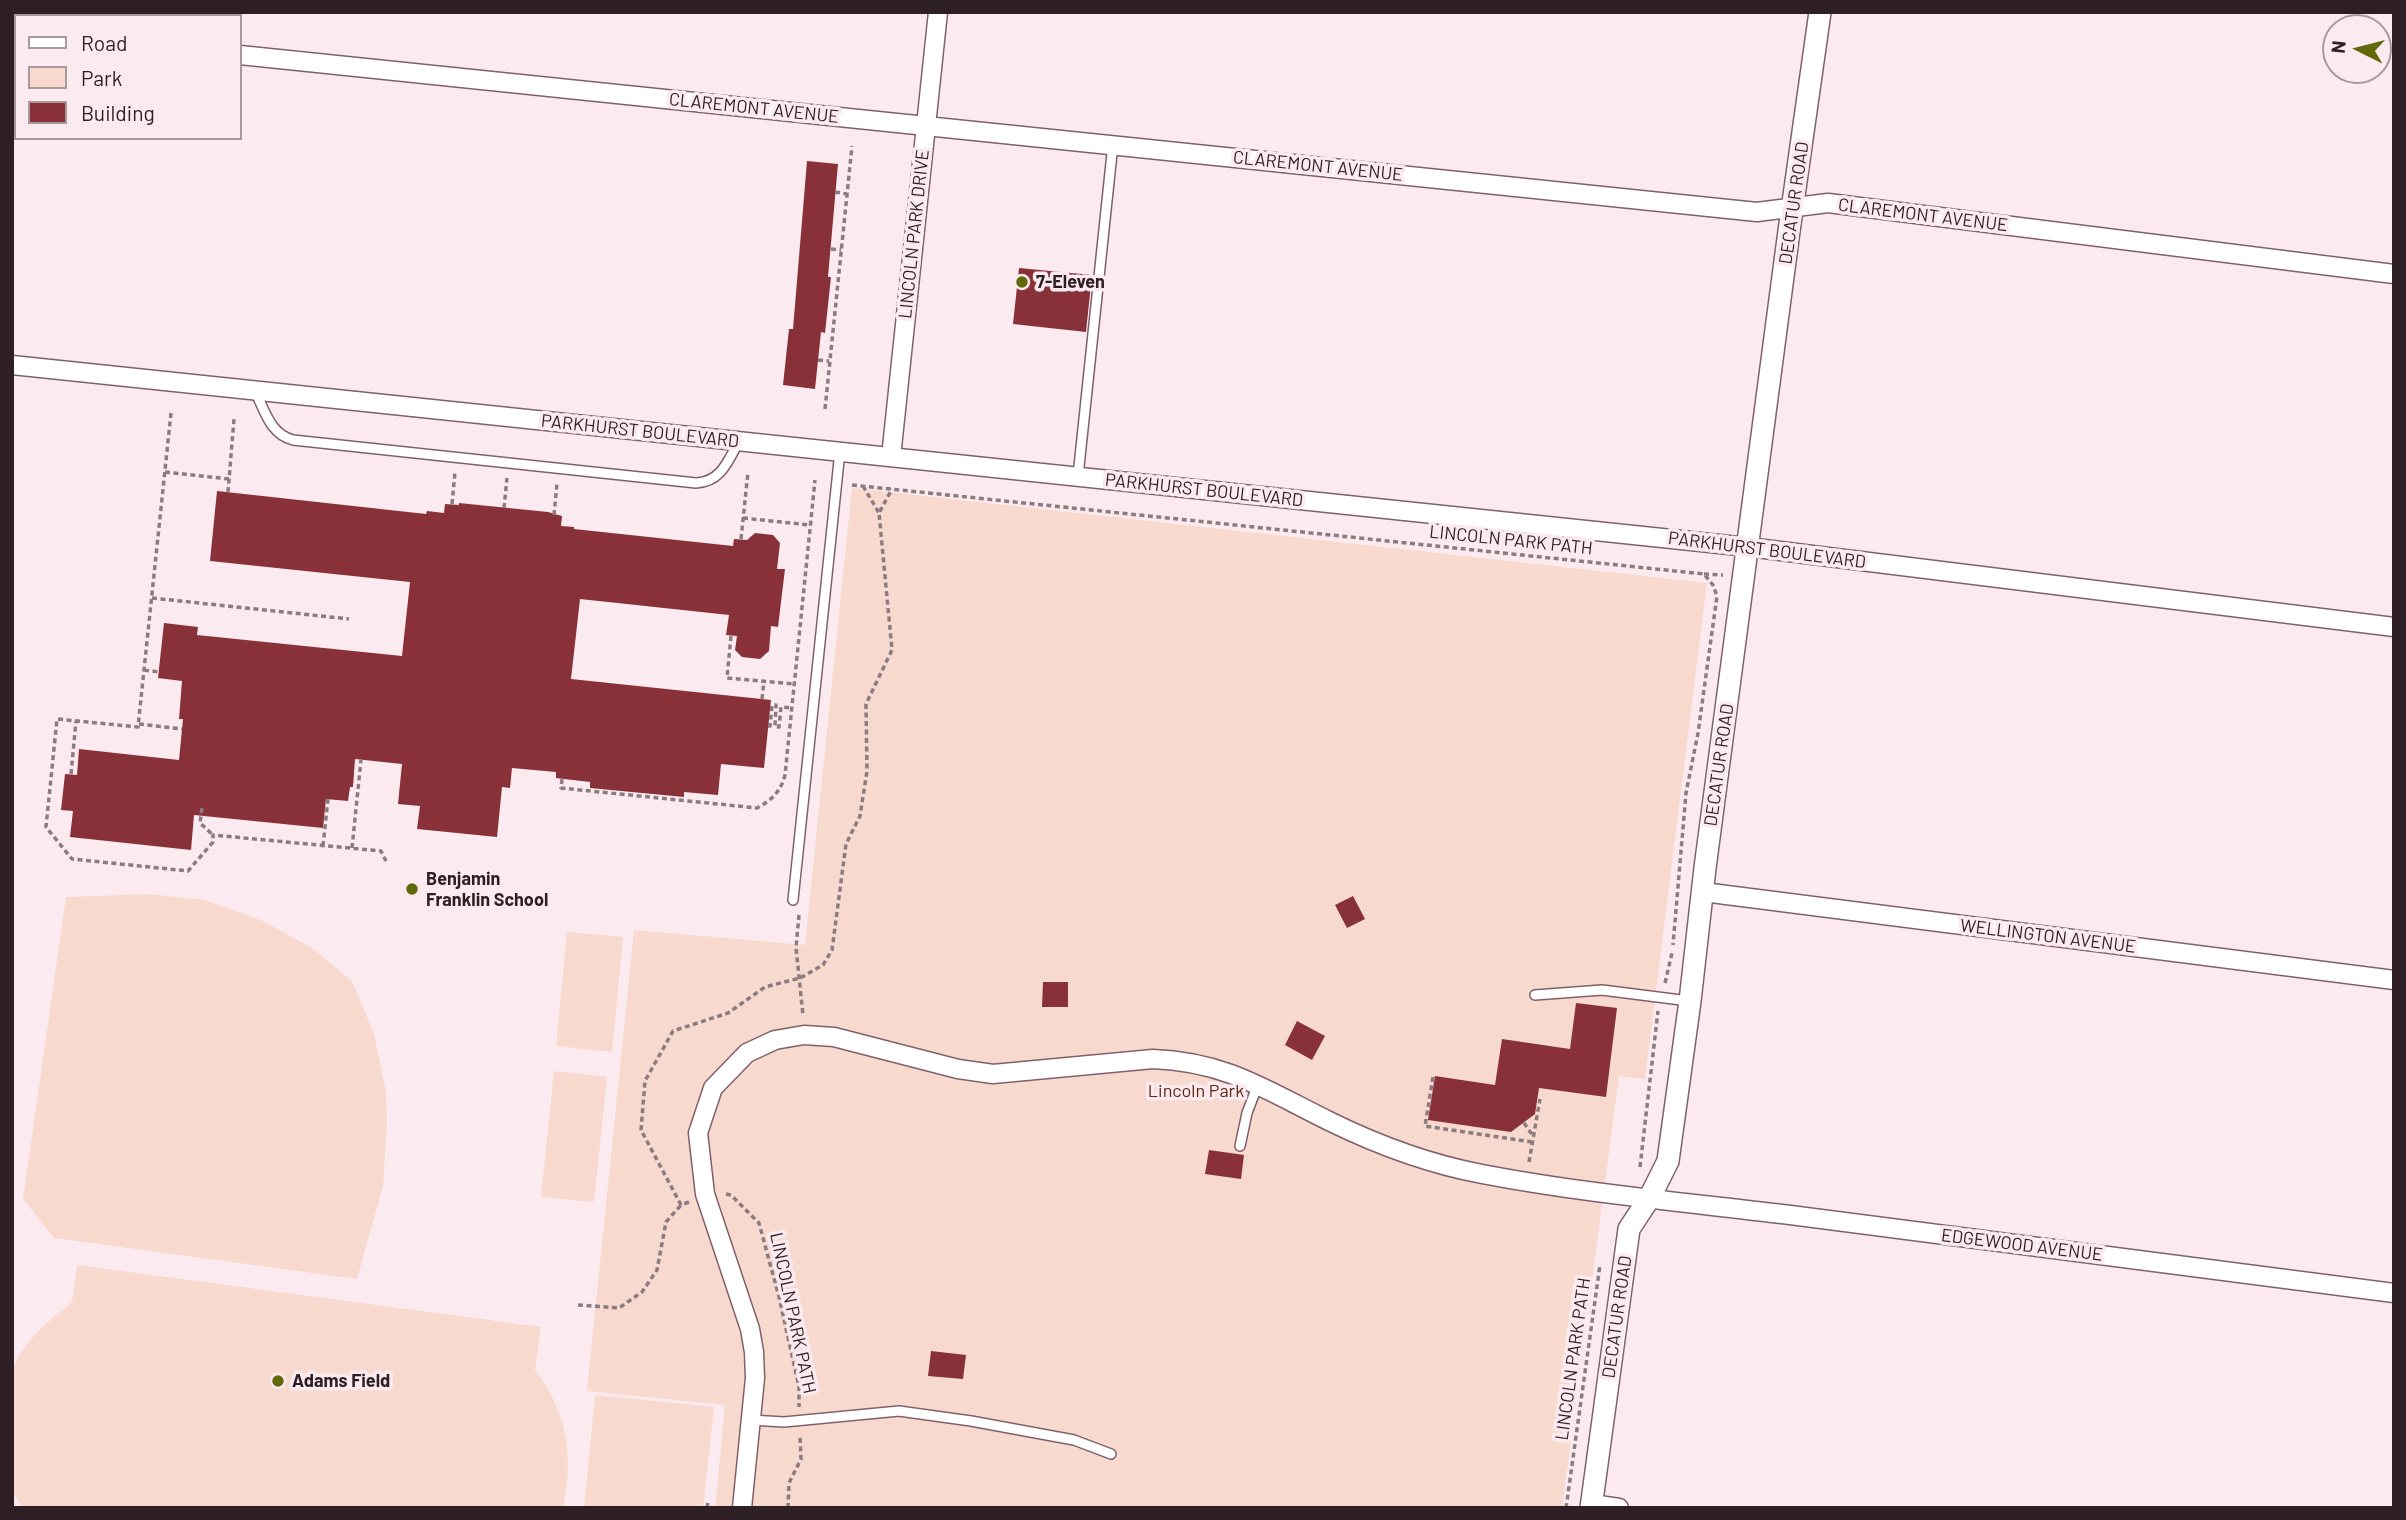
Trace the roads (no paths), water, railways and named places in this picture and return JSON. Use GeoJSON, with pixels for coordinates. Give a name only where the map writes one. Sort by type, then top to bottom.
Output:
{"type":"FeatureCollection","features":[{"type":"Feature","properties":{"kind":"street","name":"LINCOLN PARK DRIVE"},"geometry":{"type":"LineString","coordinates":[[891,457],[939,12]]}},
{"type":"Feature","properties":{"kind":"street","name":"DECATUR ROAD"},"geometry":{"type":"LineString","coordinates":[[1592,1506],[1629,1229],[1650,1197],[1668,1161],[1820,12]]}},
{"type":"Feature","properties":{"kind":"street","name":"CLAREMONT AVENUE"},"geometry":{"type":"LineString","coordinates":[[242,55],[1756,212],[1828,203],[2394,274]]}},
{"type":"Feature","properties":{"kind":"street","name":"PARKHURST BOULEVARD"},"geometry":{"type":"LineString","coordinates":[[12,365],[1748,547],[2394,627]]}},
{"type":"Feature","properties":{"kind":"street","name":"WELLINGTON AVENUE"},"geometry":{"type":"LineString","coordinates":[[1703,892],[2394,979]]}},
{"type":"Feature","properties":{"kind":"street","name":"EDGEWOOD AVENUE"},"geometry":{"type":"LineString","coordinates":[[742,1508],[755,1378],[754,1352],[750,1329],[705,1194],[698,1133],[713,1088],[747,1053],[775,1040],[804,1035],[834,1037],[958,1069],[993,1074],[1153,1059],[1206,1064],[1258,1084],[1371,1141],[1441,1165],[1560,1186],[2394,1293]]}},
{"type":"Feature","properties":{"kind":"street"},"geometry":{"type":"LineString","coordinates":[[1592,1506],[1619,1508]]}},
{"type":"Feature","properties":{"kind":"lane"},"geometry":{"type":"LineString","coordinates":[[1078,476],[1113,144]]}},
{"type":"Feature","properties":{"kind":"lane"},"geometry":{"type":"LineString","coordinates":[[255,391],[272,426],[284,438],[293,440],[696,483],[714,479],[739,441]]}},
{"type":"Feature","properties":{"kind":"lane"},"geometry":{"type":"LineString","coordinates":[[793,900],[840,451]]}},
{"type":"Feature","properties":{"kind":"lane"},"geometry":{"type":"LineString","coordinates":[[1535,995],[1602,990],[1690,1001]]}},
{"type":"Feature","properties":{"kind":"lane"},"geometry":{"type":"LineString","coordinates":[[1240,1146],[1247,1113],[1258,1084]]}},
{"type":"Feature","properties":{"kind":"lane"},"geometry":{"type":"LineString","coordinates":[[751,1420],[784,1422],[899,1411],[1074,1440],[1111,1454]]}},
{"type":"Feature","properties":{"kind":"place","name":"7-Eleven"},"geometry":{"type":"Point","coordinates":[1022,282]}},
{"type":"Feature","properties":{"kind":"place","name":"Benjamin Franklin School"},"geometry":{"type":"Point","coordinates":[412,889]}},
{"type":"Feature","properties":{"kind":"place","name":"Adams Field"},"geometry":{"type":"Point","coordinates":[278,1381]}},
{"type":"Feature","properties":{"kind":"park label","name":"Lincoln Park"},"geometry":{"type":"Point","coordinates":[1196,1091]}}]}
